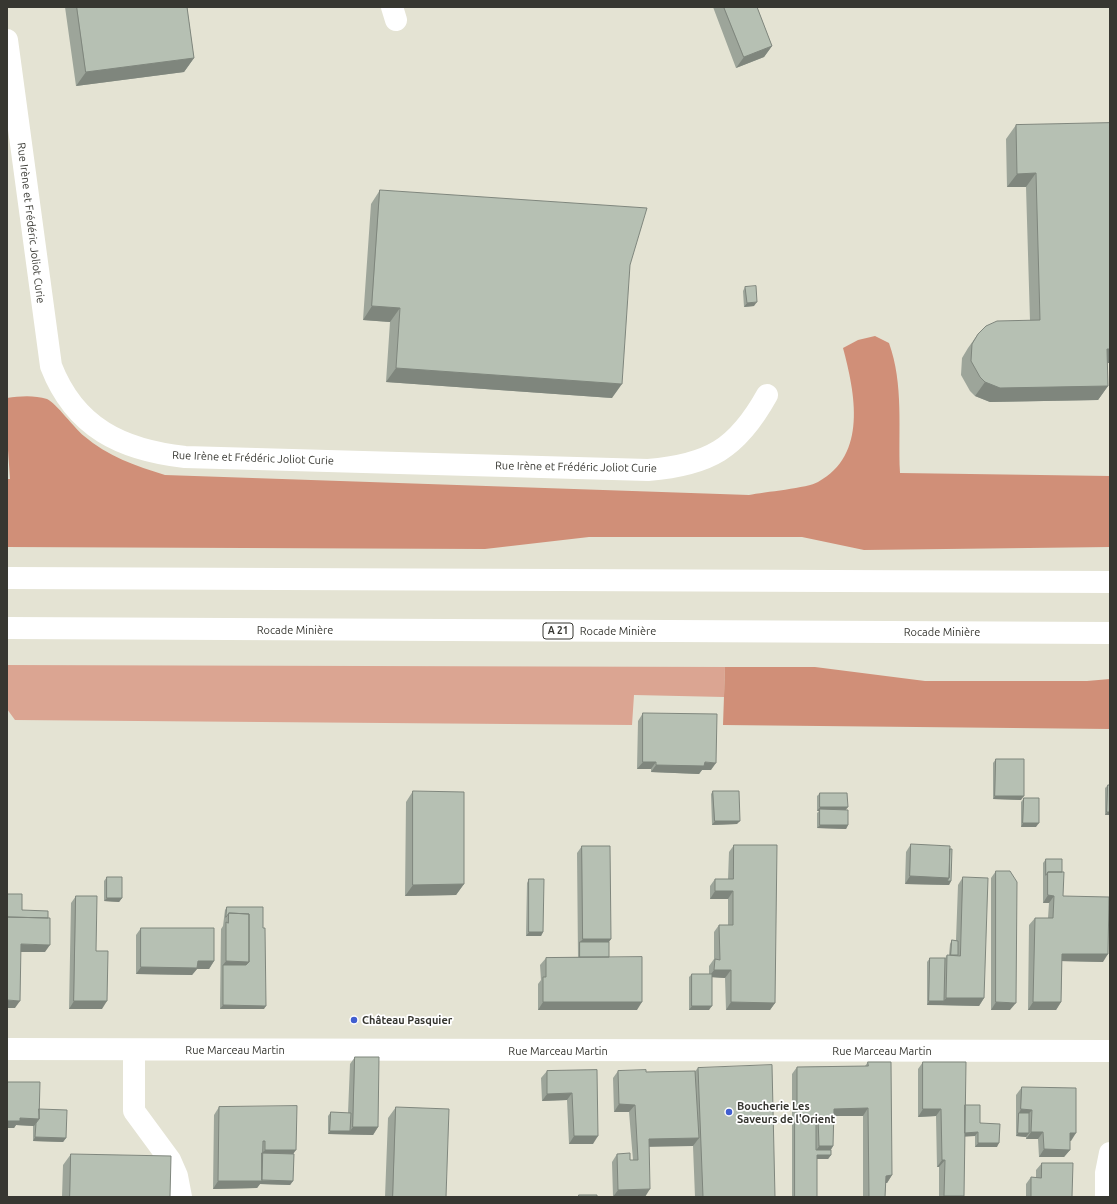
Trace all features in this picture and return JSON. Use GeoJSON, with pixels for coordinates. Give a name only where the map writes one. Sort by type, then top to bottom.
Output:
{"type":"FeatureCollection","features":[{"type":"Feature","properties":{"kind":"main road","name":"Rue Irène et Frédéric Joliot Curie"},"geometry":{"type":"LineString","coordinates":[[7,40],[50,366],[57,383],[79,411],[92,424],[123,443],[163,454],[185,457],[648,470],[688,465],[718,451],[735,440],[747,427],[767,395]]}},
{"type":"Feature","properties":{"kind":"main road"},"geometry":{"type":"LineString","coordinates":[[7,578],[1110,582]]}},
{"type":"Feature","properties":{"kind":"main road","name":"Rocade Minière"},"geometry":{"type":"LineString","coordinates":[[7,628],[1110,633]]}},
{"type":"Feature","properties":{"kind":"main road","name":"Rue Marceau Martin"},"geometry":{"type":"LineString","coordinates":[[7,1049],[1110,1051]]}},
{"type":"Feature","properties":{"kind":"main road"},"geometry":{"type":"LineString","coordinates":[[134,1050],[134,1111],[170,1160],[177,1176],[181,1197]]}},
{"type":"Feature","properties":{"kind":"main road"},"geometry":{"type":"LineString","coordinates":[[1106,1197],[1106,1173],[1110,1153]]}},
{"type":"Feature","properties":{"kind":"shaded area"},"geometry":{"type":"Polygon","coordinates":[[[875,336],[889,343],[897,375],[899,391],[900,473],[1110,476],[1110,547],[864,550],[802,537],[589,537],[485,549],[7,547],[7,479],[10,479],[7,436],[7,398],[27,396],[47,399],[55,405],[80,433],[102,449],[133,464],[165,475],[749,495],[813,484],[834,470],[845,456],[851,440],[854,422],[854,403],[843,348],[858,340],[875,336]]]}},
{"type":"Feature","properties":{"kind":"shaded area"},"geometry":{"type":"Polygon","coordinates":[[[7,665],[725,667],[724,697],[634,695],[632,725],[15,720],[7,709],[7,665]]]}},
{"type":"Feature","properties":{"kind":"shaded area"},"geometry":{"type":"Polygon","coordinates":[[[725,667],[815,667],[925,681],[1087,681],[1110,679],[1110,729],[723,725],[725,667]]]}},
{"type":"Feature","properties":{"kind":"building"},"geometry":{"type":"Polygon","coordinates":[[[77,7],[187,7],[194,58],[86,72],[77,7]]]}},
{"type":"Feature","properties":{"kind":"building"},"geometry":{"type":"Polygon","coordinates":[[[724,7],[757,7],[772,46],[744,57],[724,7]]]}},
{"type":"Feature","properties":{"kind":"building"},"geometry":{"type":"Polygon","coordinates":[[[1110,123],[1110,349],[1107,349],[1108,386],[1000,388],[985,382],[980,377],[971,361],[972,344],[978,334],[986,326],[997,321],[1040,320],[1036,173],[1017,174],[1016,125],[1110,123]]]}},
{"type":"Feature","properties":{"kind":"building"},"geometry":{"type":"Polygon","coordinates":[[[380,190],[647,208],[630,265],[622,384],[396,368],[400,308],[372,306],[380,190]]]}},
{"type":"Feature","properties":{"kind":"building"},"geometry":{"type":"Polygon","coordinates":[[[756,286],[757,302],[747,303],[745,287],[756,286]]]}},
{"type":"Feature","properties":{"kind":"building"},"geometry":{"type":"Polygon","coordinates":[[[643,713],[717,714],[716,763],[705,762],[704,766],[656,765],[656,762],[643,762],[643,713]]]}},
{"type":"Feature","properties":{"kind":"building"},"geometry":{"type":"Polygon","coordinates":[[[996,759],[1024,759],[1024,796],[995,796],[996,759]]]}},
{"type":"Feature","properties":{"kind":"building"},"geometry":{"type":"Polygon","coordinates":[[[1108,785],[1110,785],[1110,812],[1107,812],[1108,785]]]}},
{"type":"Feature","properties":{"kind":"building"},"geometry":{"type":"Polygon","coordinates":[[[413,791],[464,792],[464,884],[413,885],[413,791]]]}},
{"type":"Feature","properties":{"kind":"building"},"geometry":{"type":"Polygon","coordinates":[[[713,791],[739,791],[740,821],[715,821],[713,791]]]}},
{"type":"Feature","properties":{"kind":"building"},"geometry":{"type":"Polygon","coordinates":[[[820,793],[847,793],[848,807],[820,807],[820,793]]]}},
{"type":"Feature","properties":{"kind":"building"},"geometry":{"type":"Polygon","coordinates":[[[1024,798],[1039,798],[1039,823],[1023,823],[1024,798]]]}},
{"type":"Feature","properties":{"kind":"building"},"geometry":{"type":"Polygon","coordinates":[[[820,809],[848,810],[848,825],[820,825],[820,809]]]}},
{"type":"Feature","properties":{"kind":"building"},"geometry":{"type":"Polygon","coordinates":[[[911,844],[950,846],[949,878],[910,876],[911,844]]]}},
{"type":"Feature","properties":{"kind":"building"},"geometry":{"type":"Polygon","coordinates":[[[734,845],[777,845],[775,1003],[731,1002],[731,970],[714,970],[715,959],[720,960],[719,925],[733,925],[733,891],[715,891],[715,879],[733,879],[734,845]]]}},
{"type":"Feature","properties":{"kind":"building"},"geometry":{"type":"Polygon","coordinates":[[[582,846],[610,846],[611,939],[583,939],[582,846]]]}},
{"type":"Feature","properties":{"kind":"building"},"geometry":{"type":"Polygon","coordinates":[[[950,849],[952,849],[951,881],[947,881],[949,878],[950,849]]]}},
{"type":"Feature","properties":{"kind":"building"},"geometry":{"type":"Polygon","coordinates":[[[1046,859],[1062,859],[1062,872],[1048,872],[1046,875],[1046,859]]]}},
{"type":"Feature","properties":{"kind":"building"},"geometry":{"type":"Polygon","coordinates":[[[996,871],[1010,871],[1017,882],[1016,1003],[996,1002],[996,871]]]}},
{"type":"Feature","properties":{"kind":"building"},"geometry":{"type":"Polygon","coordinates":[[[1048,872],[1064,872],[1063,896],[1109,897],[1108,954],[1062,954],[1061,1002],[1033,1002],[1035,918],[1053,918],[1054,896],[1048,895],[1048,872]]]}},
{"type":"Feature","properties":{"kind":"building"},"geometry":{"type":"Polygon","coordinates":[[[107,877],[122,877],[122,898],[107,898],[107,877]]]}},
{"type":"Feature","properties":{"kind":"building"},"geometry":{"type":"Polygon","coordinates":[[[963,877],[988,878],[984,998],[946,998],[947,955],[960,956],[963,877]]]}},
{"type":"Feature","properties":{"kind":"building"},"geometry":{"type":"Polygon","coordinates":[[[529,879],[544,879],[543,932],[529,932],[529,879]]]}},
{"type":"Feature","properties":{"kind":"building"},"geometry":{"type":"Polygon","coordinates":[[[7,894],[22,894],[22,910],[48,911],[48,918],[7,917],[7,894]]]}},
{"type":"Feature","properties":{"kind":"building"},"geometry":{"type":"Polygon","coordinates":[[[76,896],[97,896],[96,951],[108,951],[107,1001],[74,1001],[76,896]]]}},
{"type":"Feature","properties":{"kind":"building"},"geometry":{"type":"Polygon","coordinates":[[[227,907],[263,907],[263,928],[265,928],[266,1006],[223,1005],[223,965],[246,965],[249,962],[249,914],[229,913],[226,917],[227,907]]]}},
{"type":"Feature","properties":{"kind":"building"},"geometry":{"type":"Polygon","coordinates":[[[229,913],[249,914],[249,962],[226,961],[226,922],[228,923],[229,913]]]}},
{"type":"Feature","properties":{"kind":"building"},"geometry":{"type":"Polygon","coordinates":[[[7,917],[50,918],[50,945],[21,944],[20,1001],[7,1000],[7,917]]]}},
{"type":"Feature","properties":{"kind":"building"},"geometry":{"type":"Polygon","coordinates":[[[141,928],[214,928],[214,961],[198,961],[197,968],[141,967],[141,928]]]}},
{"type":"Feature","properties":{"kind":"building"},"geometry":{"type":"Polygon","coordinates":[[[952,940],[958,941],[958,955],[951,955],[952,940]]]}},
{"type":"Feature","properties":{"kind":"building"},"geometry":{"type":"Polygon","coordinates":[[[580,942],[609,942],[609,957],[580,957],[580,942]]]}},
{"type":"Feature","properties":{"kind":"building"},"geometry":{"type":"Polygon","coordinates":[[[642,957],[642,1002],[543,1002],[543,977],[546,977],[546,958],[642,957]]]}},
{"type":"Feature","properties":{"kind":"building"},"geometry":{"type":"Polygon","coordinates":[[[930,958],[945,958],[944,1001],[929,1001],[930,958]]]}},
{"type":"Feature","properties":{"kind":"building"},"geometry":{"type":"Polygon","coordinates":[[[692,974],[712,974],[712,1006],[692,1006],[692,974]]]}},
{"type":"Feature","properties":{"kind":"building"},"geometry":{"type":"Polygon","coordinates":[[[355,1057],[379,1057],[378,1127],[353,1127],[355,1057]]]}},
{"type":"Feature","properties":{"kind":"building"},"geometry":{"type":"Polygon","coordinates":[[[868,1062],[891,1062],[892,1175],[886,1176],[885,1197],[869,1197],[868,1108],[834,1109],[833,1146],[819,1146],[818,1118],[797,1118],[797,1067],[868,1066],[868,1062]]]}},
{"type":"Feature","properties":{"kind":"building"},"geometry":{"type":"Polygon","coordinates":[[[923,1062],[966,1062],[964,1196],[944,1196],[945,1160],[942,1160],[941,1109],[923,1109],[923,1062]]]}},
{"type":"Feature","properties":{"kind":"building","name":"Boucherie Les Saveurs de l'Orient"},"geometry":{"type":"Polygon","coordinates":[[[772,1065],[775,1197],[703,1197],[698,1068],[772,1065]]]}},
{"type":"Feature","properties":{"kind":"building"},"geometry":{"type":"Polygon","coordinates":[[[597,1070],[598,1136],[574,1136],[572,1093],[547,1094],[547,1071],[597,1070]]]}},
{"type":"Feature","properties":{"kind":"building"},"geometry":{"type":"Polygon","coordinates":[[[646,1070],[646,1072],[695,1071],[699,1138],[649,1139],[650,1189],[618,1190],[617,1154],[630,1153],[630,1160],[638,1160],[635,1105],[619,1104],[618,1071],[646,1070]]]}},
{"type":"Feature","properties":{"kind":"building"},"geometry":{"type":"Polygon","coordinates":[[[7,1082],[40,1082],[39,1119],[20,1118],[20,1121],[7,1121],[7,1082]]]}},
{"type":"Feature","properties":{"kind":"building"},"geometry":{"type":"Polygon","coordinates":[[[1022,1087],[1076,1088],[1076,1133],[1070,1133],[1070,1150],[1044,1149],[1043,1132],[1031,1132],[1032,1110],[1021,1109],[1022,1087]]]}},
{"type":"Feature","properties":{"kind":"building"},"geometry":{"type":"Polygon","coordinates":[[[965,1105],[980,1105],[980,1123],[1000,1124],[999,1143],[978,1143],[978,1132],[965,1133],[965,1105]]]}},
{"type":"Feature","properties":{"kind":"building"},"geometry":{"type":"Polygon","coordinates":[[[297,1106],[296,1150],[265,1150],[265,1141],[263,1141],[262,1181],[218,1181],[219,1107],[297,1106]]]}},
{"type":"Feature","properties":{"kind":"building"},"geometry":{"type":"Polygon","coordinates":[[[396,1107],[449,1109],[446,1197],[393,1197],[396,1107]]]}},
{"type":"Feature","properties":{"kind":"building"},"geometry":{"type":"Polygon","coordinates":[[[39,1109],[67,1110],[66,1138],[35,1137],[36,1123],[39,1119],[39,1109]]]}},
{"type":"Feature","properties":{"kind":"building"},"geometry":{"type":"Polygon","coordinates":[[[331,1112],[351,1113],[350,1131],[330,1131],[331,1112]]]}},
{"type":"Feature","properties":{"kind":"building"},"geometry":{"type":"Polygon","coordinates":[[[1019,1113],[1029,1113],[1029,1133],[1018,1133],[1019,1113]]]}},
{"type":"Feature","properties":{"kind":"building"},"geometry":{"type":"Polygon","coordinates":[[[795,1122],[816,1122],[816,1150],[831,1150],[831,1155],[817,1155],[817,1197],[795,1197],[795,1122]]]}},
{"type":"Feature","properties":{"kind":"building"},"geometry":{"type":"Polygon","coordinates":[[[262,1153],[294,1154],[293,1181],[262,1180],[262,1153]]]}},
{"type":"Feature","properties":{"kind":"building"},"geometry":{"type":"Polygon","coordinates":[[[71,1154],[171,1156],[170,1197],[70,1197],[71,1154]]]}},
{"type":"Feature","properties":{"kind":"building"},"geometry":{"type":"Polygon","coordinates":[[[1042,1163],[1073,1163],[1072,1197],[1031,1197],[1031,1177],[1041,1178],[1042,1163]]]}},
{"type":"Feature","properties":{"kind":"building"},"geometry":{"type":"Polygon","coordinates":[[[579,1195],[597,1195],[597,1197],[579,1197],[579,1195]]]}},
{"type":"Feature","properties":{"kind":"place","name":"Château Pasquier"},"geometry":{"type":"Point","coordinates":[354,1020]}},
{"type":"Feature","properties":{"kind":"place","name":"Boucherie Les Saveurs de l'Orient"},"geometry":{"type":"Point","coordinates":[729,1112]}}]}
